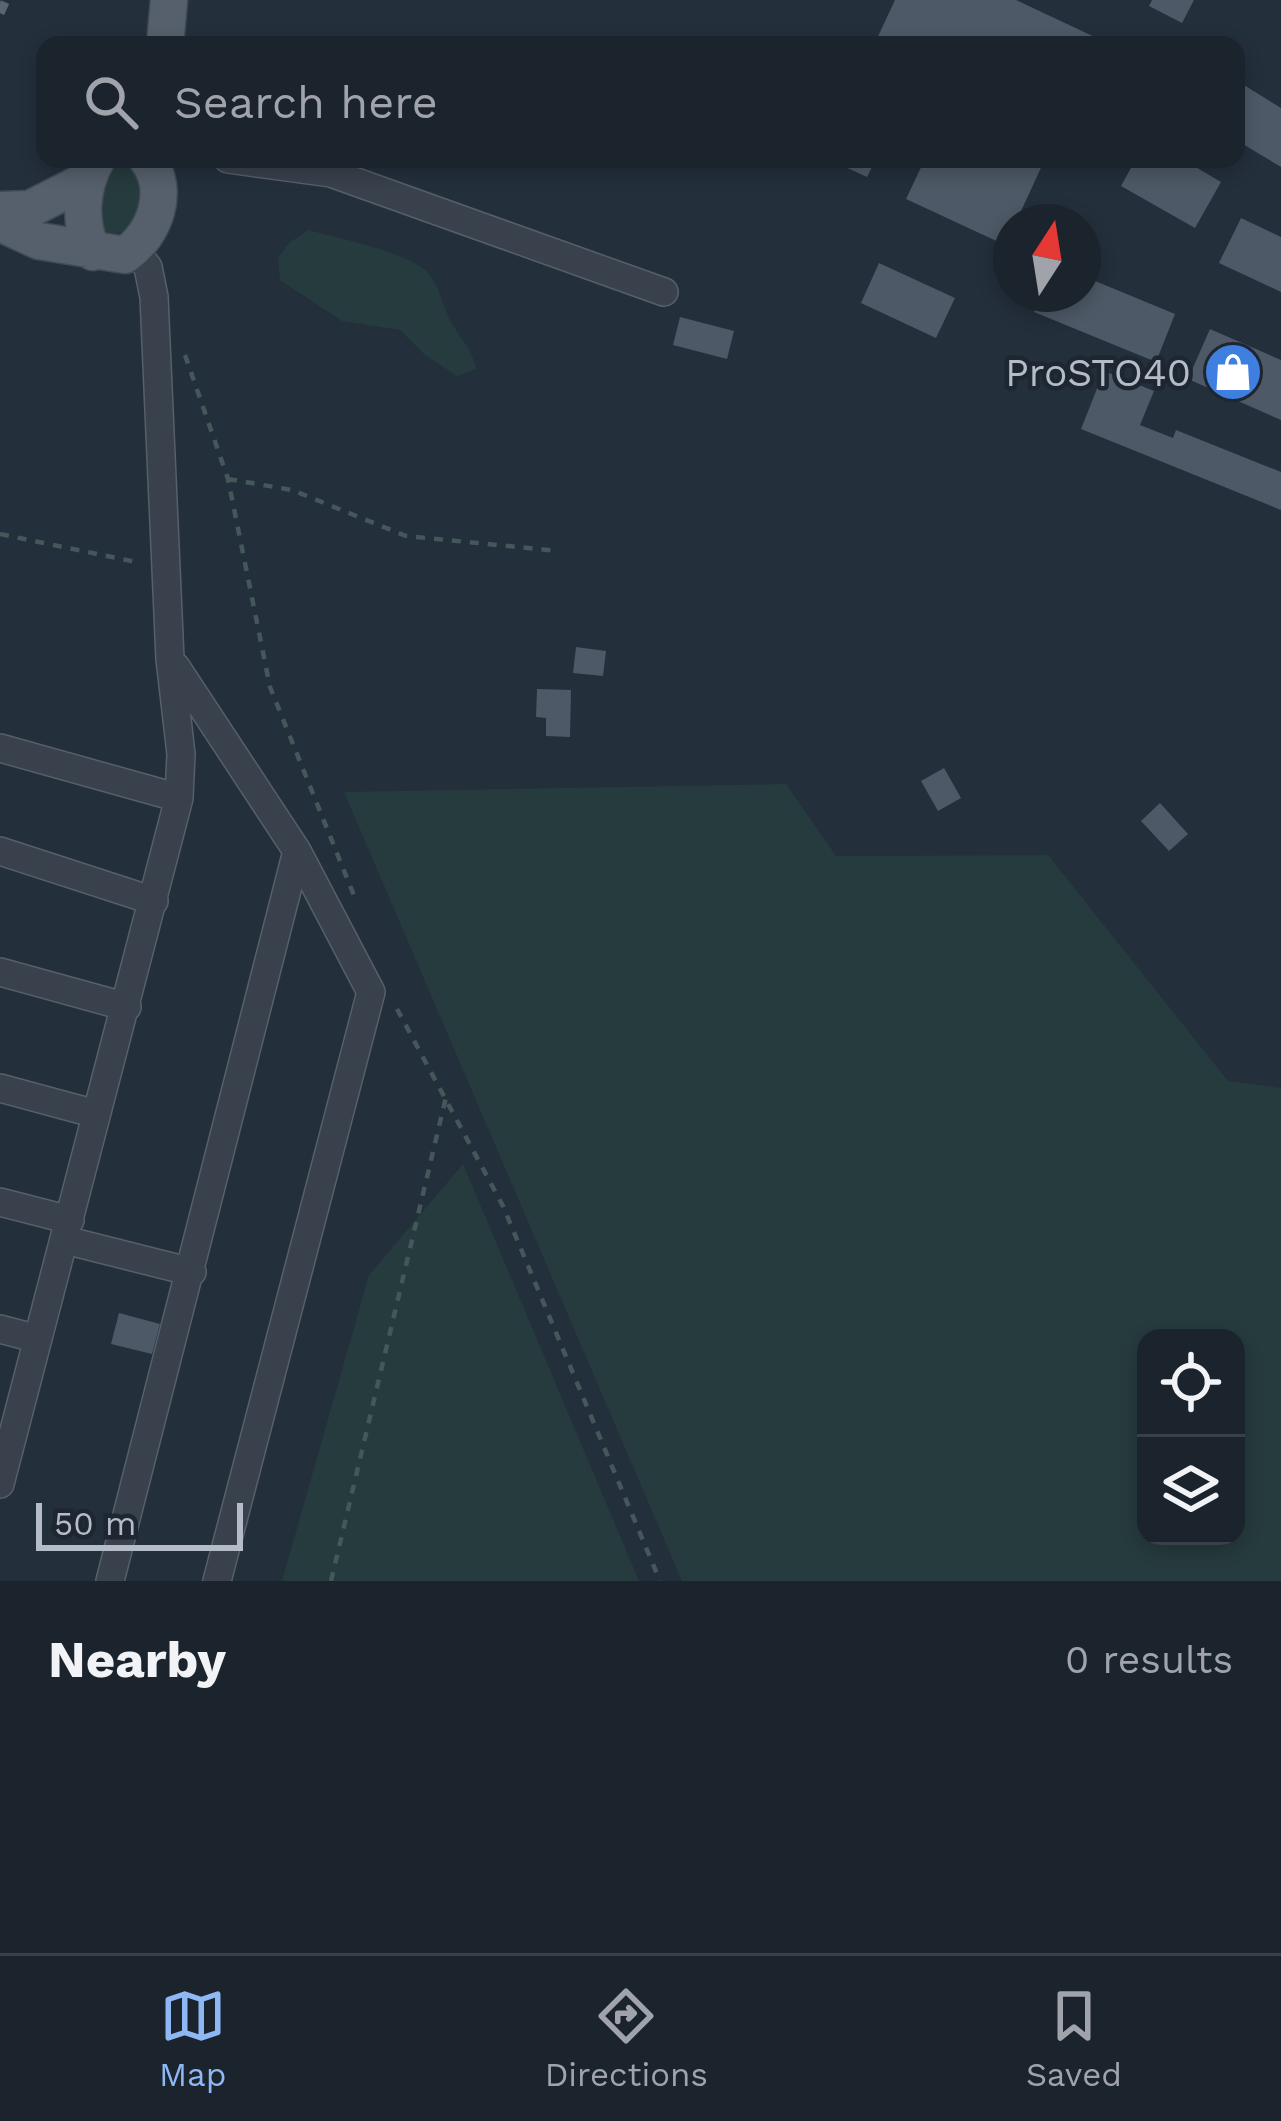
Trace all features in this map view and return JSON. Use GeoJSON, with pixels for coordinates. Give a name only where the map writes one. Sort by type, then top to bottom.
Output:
{"type":"FeatureCollection","features":[{"type":"Feature","properties":{"kind":"main road"},"geometry":{"type":"LineString","coordinates":[[0,210],[30,209],[88,168]]}},
{"type":"Feature","properties":{"kind":"main road"},"geometry":{"type":"LineString","coordinates":[[92,251],[84,223],[93,168]]}},
{"type":"Feature","properties":{"kind":"main road"},"geometry":{"type":"LineString","coordinates":[[0,224],[39,241],[125,255],[150,232],[155,215],[154,168]]}},
{"type":"Feature","properties":{"kind":"lane"},"geometry":{"type":"LineString","coordinates":[[294,168],[331,173],[664,292]]}},
{"type":"Feature","properties":{"kind":"lane"},"geometry":{"type":"LineString","coordinates":[[0,1484],[4,1450],[68,1230],[179,798],[181,754],[170,659],[154,297],[148,267],[134,249]]}},
{"type":"Feature","properties":{"kind":"lane"},"geometry":{"type":"LineString","coordinates":[[170,659],[297,851],[371,992],[217,1581]]}},
{"type":"Feature","properties":{"kind":"lane"},"geometry":{"type":"LineString","coordinates":[[0,748],[179,798]]}},
{"type":"Feature","properties":{"kind":"lane"},"geometry":{"type":"LineString","coordinates":[[0,851],[154,901]]}},
{"type":"Feature","properties":{"kind":"lane"},"geometry":{"type":"LineString","coordinates":[[110,1581],[297,851]]}},
{"type":"Feature","properties":{"kind":"lane"},"geometry":{"type":"LineString","coordinates":[[0,972],[127,1006]]}},
{"type":"Feature","properties":{"kind":"lane"},"geometry":{"type":"LineString","coordinates":[[0,1088],[96,1114]]}},
{"type":"Feature","properties":{"kind":"lane"},"geometry":{"type":"LineString","coordinates":[[0,1202],[191,1272]]}},
{"type":"Feature","properties":{"kind":"lane"},"geometry":{"type":"LineString","coordinates":[[0,1329],[38,1339]]}},
{"type":"Feature","properties":{"kind":"path"},"geometry":{"type":"LineString","coordinates":[[180,341],[228,479],[270,687],[355,899]]}},
{"type":"Feature","properties":{"kind":"path"},"geometry":{"type":"LineString","coordinates":[[228,479],[292,490],[406,536],[559,551]]}},
{"type":"Feature","properties":{"kind":"path"},"geometry":{"type":"LineString","coordinates":[[0,534],[166,567]]}},
{"type":"Feature","properties":{"kind":"path"},"geometry":{"type":"LineString","coordinates":[[395,1005],[503,1206],[660,1581]]}},
{"type":"Feature","properties":{"kind":"path"},"geometry":{"type":"LineString","coordinates":[[331,1581],[446,1096]]}},
{"type":"Feature","properties":{"kind":"green space"},"geometry":{"type":"Polygon","coordinates":[[[115,168],[138,168],[144,212],[125,234],[105,232],[92,206],[115,168]]]}},
{"type":"Feature","properties":{"kind":"green space"},"geometry":{"type":"Polygon","coordinates":[[[308,230],[386,251],[425,270],[476,369],[457,376],[424,354],[400,330],[342,321],[280,280],[278,258],[308,230]]]}},
{"type":"Feature","properties":{"kind":"green space"},"geometry":{"type":"Polygon","coordinates":[[[786,784],[836,856],[1048,855],[1228,1081],[1281,1088],[1281,1581],[682,1581],[344,792],[786,784]]]}},
{"type":"Feature","properties":{"kind":"green space"},"geometry":{"type":"Polygon","coordinates":[[[463,1164],[639,1581],[282,1581],[369,1275],[463,1164]]]}},
{"type":"Feature","properties":{"kind":"building"},"geometry":{"type":"Polygon","coordinates":[[[895,0],[1016,0],[1092,36],[878,36],[895,0]]]}},
{"type":"Feature","properties":{"kind":"building"},"geometry":{"type":"Polygon","coordinates":[[[1152,0],[1194,0],[1182,23],[1149,6],[1152,0]]]}},
{"type":"Feature","properties":{"kind":"building"},"geometry":{"type":"Polygon","coordinates":[[[1245,86],[1281,108],[1281,167],[1245,145],[1245,86]]]}},
{"type":"Feature","properties":{"kind":"building"},"geometry":{"type":"Polygon","coordinates":[[[848,168],[872,168],[867,177],[848,168]]]}},
{"type":"Feature","properties":{"kind":"building"},"geometry":{"type":"Polygon","coordinates":[[[921,168],[1041,168],[1024,204],[993,204],[993,239],[906,199],[921,168]]]}},
{"type":"Feature","properties":{"kind":"building"},"geometry":{"type":"Polygon","coordinates":[[[1131,168],[1197,168],[1221,182],[1195,228],[1121,186],[1131,168]]]}},
{"type":"Feature","properties":{"kind":"building"},"geometry":{"type":"Polygon","coordinates":[[[1241,218],[1281,237],[1281,292],[1219,263],[1241,218]]]}},
{"type":"Feature","properties":{"kind":"building"},"geometry":{"type":"Polygon","coordinates":[[[879,263],[955,298],[936,338],[861,303],[879,263]]]}},
{"type":"Feature","properties":{"kind":"building"},"geometry":{"type":"Polygon","coordinates":[[[1101,283],[1175,314],[1156,362],[1034,312],[1101,312],[1101,283]]]}},
{"type":"Feature","properties":{"kind":"building"},"geometry":{"type":"Polygon","coordinates":[[[680,317],[734,331],[727,359],[673,345],[680,317]]]}},
{"type":"Feature","properties":{"kind":"building"},"geometry":{"type":"Polygon","coordinates":[[[1210,329],[1281,360],[1281,420],[1188,379],[1210,329]]]}},
{"type":"Feature","properties":{"kind":"building"},"geometry":{"type":"Polygon","coordinates":[[[1104,371],[1154,391],[1140,425],[1173,438],[1176,430],[1281,472],[1281,510],[1081,429],[1104,371]]]}},
{"type":"Feature","properties":{"kind":"building"},"geometry":{"type":"Polygon","coordinates":[[[576,647],[606,651],[603,676],[573,673],[576,647]]]}},
{"type":"Feature","properties":{"kind":"building"},"geometry":{"type":"Polygon","coordinates":[[[537,689],[571,690],[570,737],[546,736],[546,718],[536,717],[537,689]]]}},
{"type":"Feature","properties":{"kind":"building"},"geometry":{"type":"Polygon","coordinates":[[[944,768],[961,798],[938,811],[921,781],[944,768]]]}},
{"type":"Feature","properties":{"kind":"building"},"geometry":{"type":"Polygon","coordinates":[[[1160,803],[1188,834],[1169,851],[1141,821],[1160,803]]]}},
{"type":"Feature","properties":{"kind":"building"},"geometry":{"type":"Polygon","coordinates":[[[119,1313],[160,1324],[152,1354],[111,1344],[119,1313]]]}},
{"type":"Feature","properties":{"kind":"railway"},"geometry":{"type":"LineString","coordinates":[[0,13],[6,0]]}},
{"type":"Feature","properties":{"kind":"place","name":"ProSTO40"},"geometry":{"type":"Point","coordinates":[1233,372]}}]}
